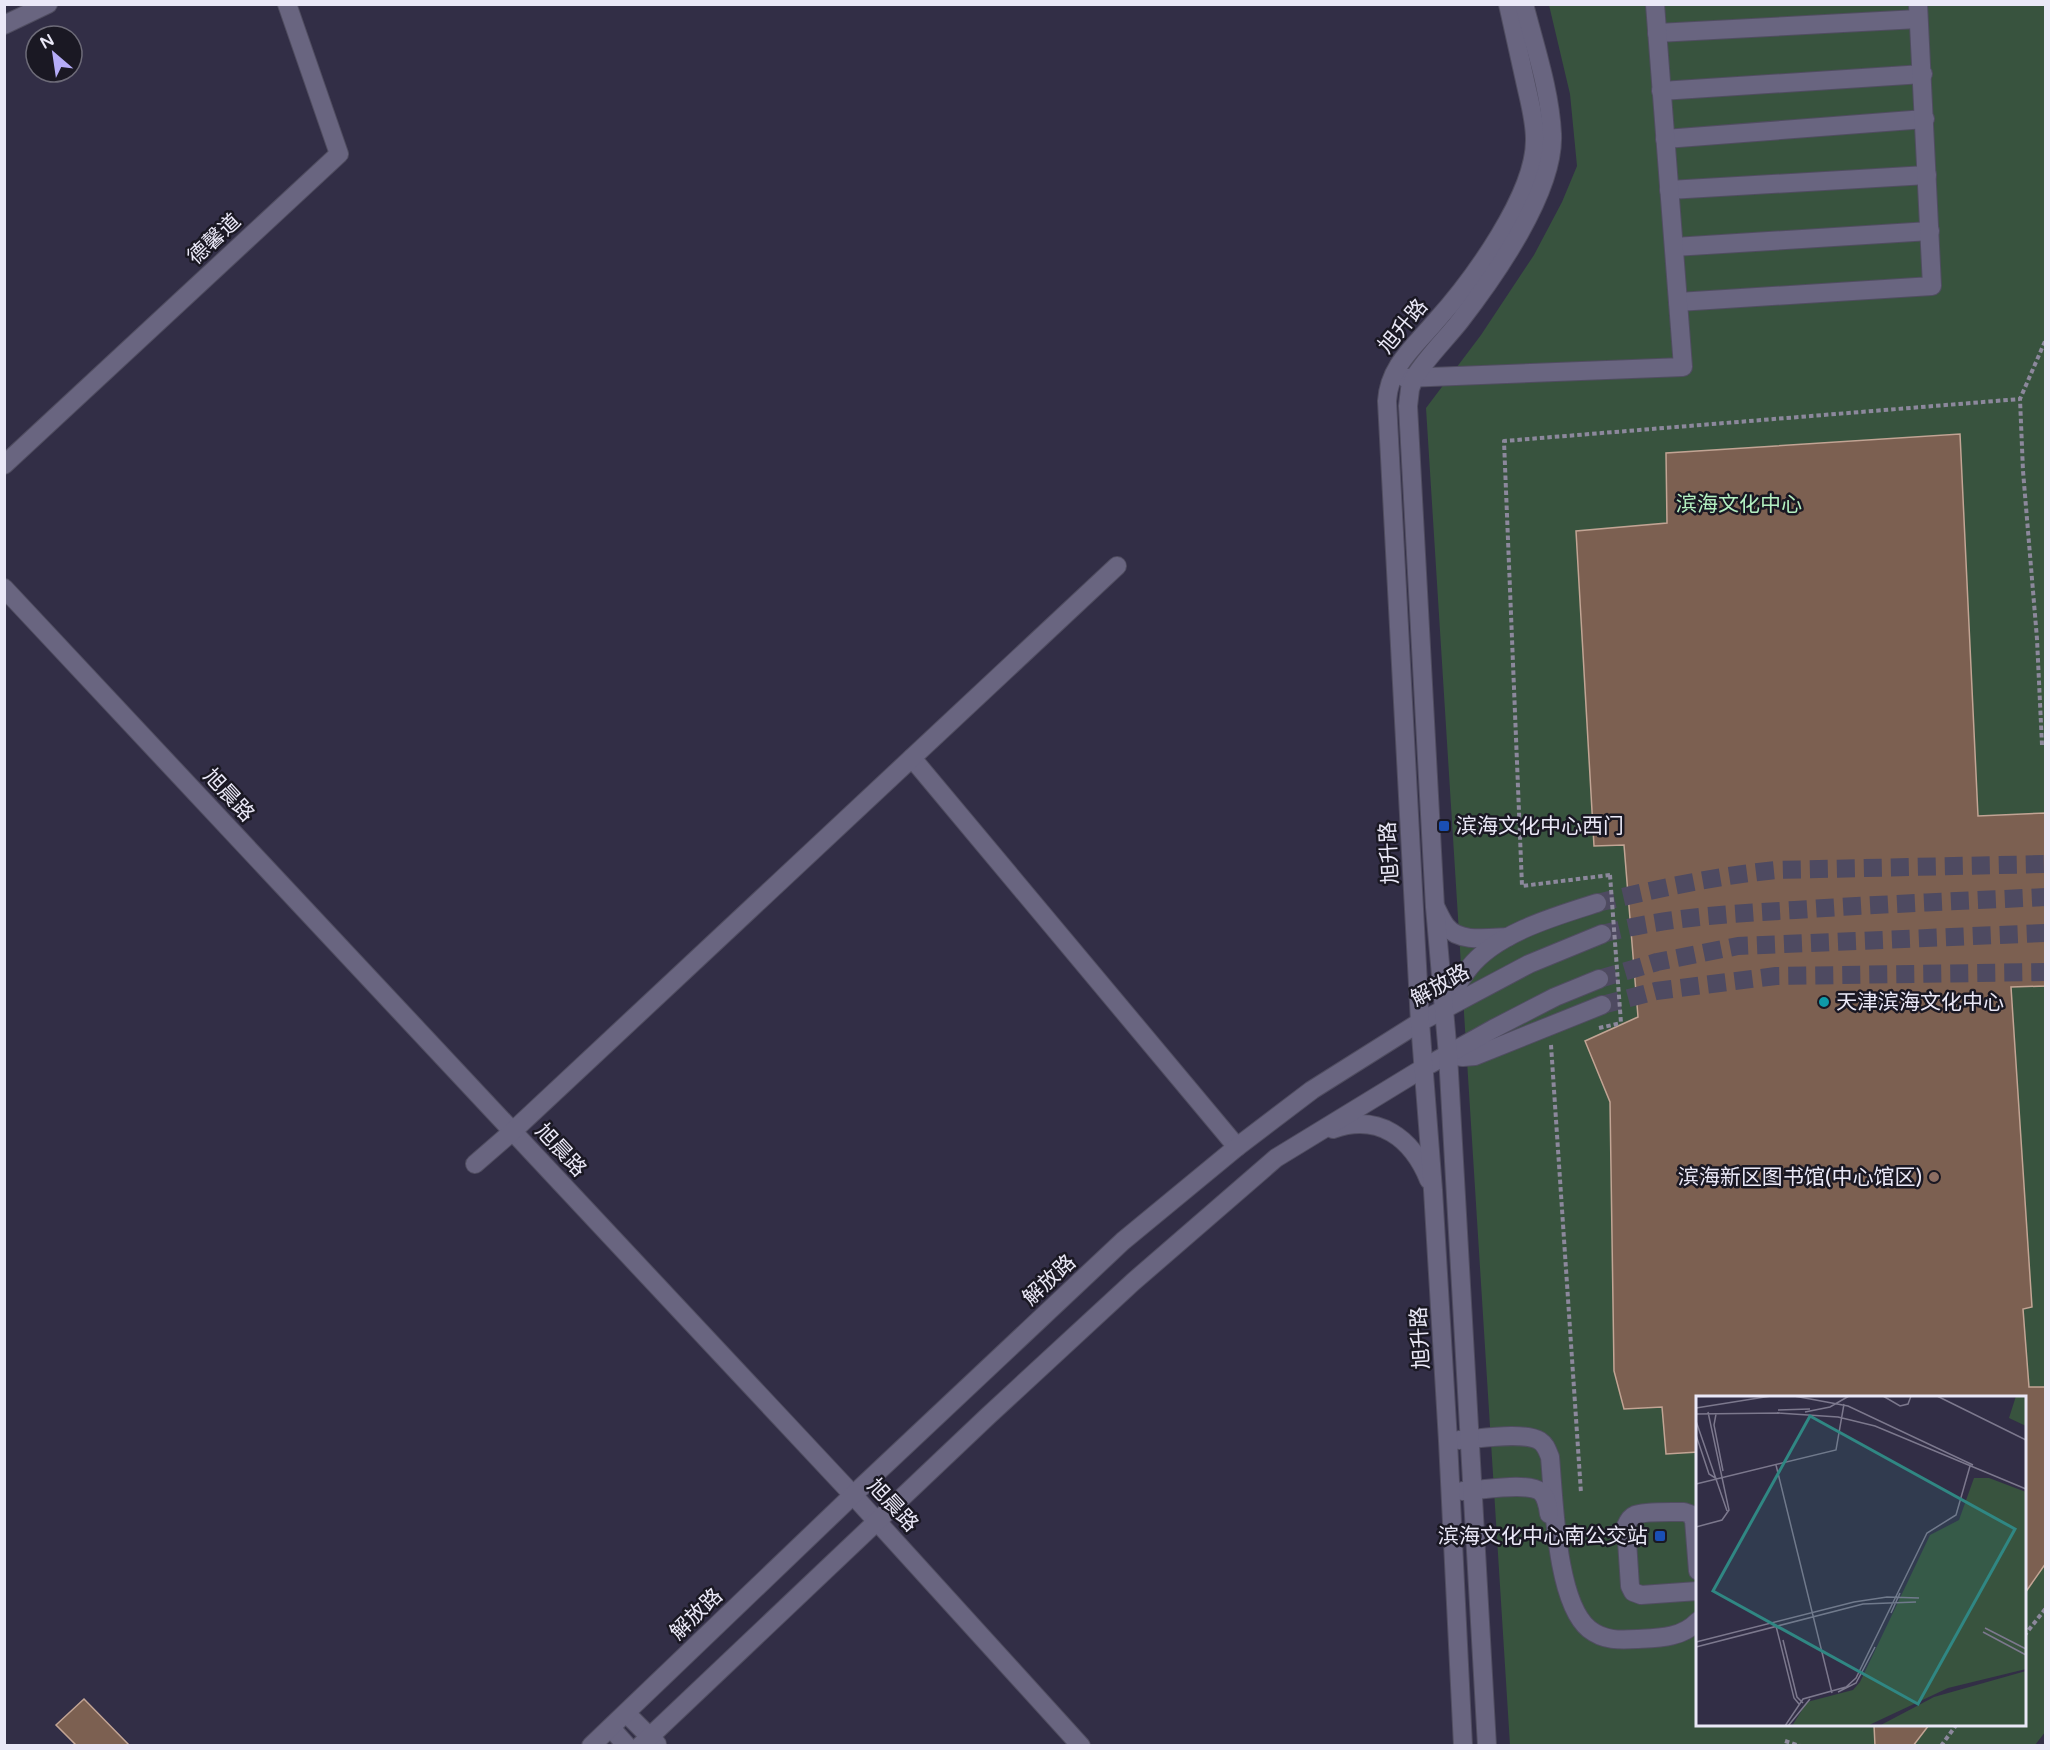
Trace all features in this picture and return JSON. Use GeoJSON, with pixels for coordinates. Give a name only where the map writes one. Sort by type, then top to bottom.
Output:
{"type":"FeatureCollection","features":[{"type":"Feature","properties":{"kind":"street"},"geometry":{"type":"LineString","coordinates":[[4,25],[48,4]]}},
{"type":"Feature","properties":{"kind":"street","name":"德馨道"},"geometry":{"type":"LineString","coordinates":[[4,465],[339,154],[287,4]]}},
{"type":"Feature","properties":{"kind":"street","name":"旭升路"},"geometry":{"type":"LineString","coordinates":[[1463,1746],[1448,1441],[1425,1067],[1420,1022],[1388,389],[1391,378],[1402,359],[1463,292],[1481,266],[1518,200],[1528,176],[1534,156],[1533,117],[1508,4]]}},
{"type":"Feature","properties":{"kind":"street","name":"旭升路"},"geometry":{"type":"LineString","coordinates":[[1487,1746],[1448,1055],[1435,907],[1408,406],[1414,378],[1460,322],[1499,267],[1533,206],[1551,157],[1552,136],[1548,103],[1524,4]]}},
{"type":"Feature","properties":{"kind":"street"},"geometry":{"type":"LineString","coordinates":[[1391,378],[1683,367],[1655,4]]}},
{"type":"Feature","properties":{"kind":"street"},"geometry":{"type":"LineString","coordinates":[[1657,33],[1918,12],[1923,74],[1932,286],[1678,302]]}},
{"type":"Feature","properties":{"kind":"street"},"geometry":{"type":"LineString","coordinates":[[1661,91],[1923,74]]}},
{"type":"Feature","properties":{"kind":"street"},"geometry":{"type":"LineString","coordinates":[[1665,139],[1925,120]]}},
{"type":"Feature","properties":{"kind":"street"},"geometry":{"type":"LineString","coordinates":[[1669,190],[1927,175]]}},
{"type":"Feature","properties":{"kind":"street"},"geometry":{"type":"LineString","coordinates":[[1674,247],[1930,231]]}},
{"type":"Feature","properties":{"kind":"street"},"geometry":{"type":"LineString","coordinates":[[475,1164],[1117,566]]}},
{"type":"Feature","properties":{"kind":"street","name":"旭晨路"},"geometry":{"type":"LineString","coordinates":[[4,588],[853,1495],[1081,1746]]}},
{"type":"Feature","properties":{"kind":"street"},"geometry":{"type":"LineString","coordinates":[[912,758],[1237,1147]]}},
{"type":"Feature","properties":{"kind":"street"},"geometry":{"type":"LineString","coordinates":[[1443,1009],[1469,967],[1488,951],[1508,938],[1545,921],[1598,903]]}},
{"type":"Feature","properties":{"kind":"street"},"geometry":{"type":"LineString","coordinates":[[1435,907],[1446,926],[1455,934],[1476,938],[1508,938]]}},
{"type":"Feature","properties":{"kind":"street","name":"解放路"},"geometry":{"type":"LineString","coordinates":[[591,1746],[1123,1241],[1237,1147],[1312,1090],[1420,1022],[1529,964],[1602,934]]}},
{"type":"Feature","properties":{"kind":"street"},"geometry":{"type":"LineString","coordinates":[[626,1713],[649,1743],[988,1416],[1203,1220],[1276,1158],[1425,1067],[1532,1009],[1599,979]]}},
{"type":"Feature","properties":{"kind":"street"},"geometry":{"type":"LineString","coordinates":[[1448,1055],[1475,1056],[1602,1005]]}},
{"type":"Feature","properties":{"kind":"street"},"geometry":{"type":"LineString","coordinates":[[1309,1138],[1347,1124],[1368,1124],[1382,1128],[1393,1133],[1413,1150],[1433,1190]]}},
{"type":"Feature","properties":{"kind":"street"},"geometry":{"type":"LineString","coordinates":[[1448,1441],[1509,1436],[1539,1440],[1546,1447],[1550,1457],[1562,1568],[1568,1593],[1577,1617],[1590,1630],[1607,1639],[1618,1641],[1674,1635],[1696,1624]]}},
{"type":"Feature","properties":{"kind":"street"},"geometry":{"type":"LineString","coordinates":[[1451,1492],[1531,1488],[1540,1491],[1545,1497],[1562,1600],[1568,1614],[1596,1641],[1618,1645],[1675,1639],[1686,1635],[1696,1625]]}},
{"type":"Feature","properties":{"kind":"street"},"geometry":{"type":"LineString","coordinates":[[1696,1546],[1694,1520],[1690,1514],[1684,1512],[1634,1515],[1628,1520],[1626,1526],[1630,1586],[1633,1592],[1641,1595],[1696,1591]]}},
{"type":"Feature","properties":{"kind":"street"},"geometry":{"type":"LineString","coordinates":[[611,1728],[627,1746]]}},
{"type":"Feature","properties":{"kind":"path"},"geometry":{"type":"LineString","coordinates":[[2042,745],[2020,399],[2046,339]]}},
{"type":"Feature","properties":{"kind":"path"},"geometry":{"type":"LineString","coordinates":[[1598,1028],[1621,1023],[1610,875],[1522,886],[1504,441],[2020,399]]}},
{"type":"Feature","properties":{"kind":"path"},"geometry":{"type":"LineString","coordinates":[[1551,1038],[1581,1493]]}},
{"type":"Feature","properties":{"kind":"path"},"geometry":{"type":"LineString","coordinates":[[2026,1635],[2046,1608]]}},
{"type":"Feature","properties":{"kind":"path"},"geometry":{"type":"LineString","coordinates":[[1941,1746],[1956,1726]]}},
{"type":"Feature","properties":{"kind":"path"},"geometry":{"type":"LineString","coordinates":[[1785,1741],[1800,1746]]}},
{"type":"Feature","properties":{"kind":"green space","name":"滨海文化中心"},"geometry":{"type":"Polygon","coordinates":[[[1549,5],[2045,5],[2046,1731],[2035,1745],[1510,1745],[1426,408],[1481,335],[1534,255],[1562,202],[1577,166],[1570,94],[1549,5]]]}},
{"type":"Feature","properties":{"kind":"building","name":"天津滨海文化中心"},"geometry":{"type":"Polygon","coordinates":[[[1960,434],[1978,816],[2046,813],[2046,986],[2011,987],[2032,1307],[2023,1309],[2029,1387],[2046,1387],[2046,1563],[2026,1592],[2026,1396],[1696,1396],[1696,1452],[1666,1454],[1662,1407],[1624,1409],[1614,1371],[1610,1102],[1585,1041],[1638,1017],[1624,845],[1594,846],[1576,531],[1667,523],[1666,453],[1960,434]]]}},
{"type":"Feature","properties":{"kind":"building"},"geometry":{"type":"Polygon","coordinates":[[[84,1699],[130,1746],[77,1746],[56,1725],[84,1699]]]}},
{"type":"Feature","properties":{"kind":"building"},"geometry":{"type":"Polygon","coordinates":[[[1874,1726],[1928,1726],[1913,1746],[1875,1746],[1874,1726]]]}},
{"type":"Feature","properties":{"kind":"tunnel"},"geometry":{"type":"LineString","coordinates":[[1597,903],[1686,884],[1776,870],[2046,864]]}},
{"type":"Feature","properties":{"kind":"tunnel"},"geometry":{"type":"LineString","coordinates":[[1602,934],[1674,920],[1722,915],[2046,897]]}},
{"type":"Feature","properties":{"kind":"tunnel"},"geometry":{"type":"LineString","coordinates":[[1599,979],[1657,962],[1738,946],[2046,933]]}},
{"type":"Feature","properties":{"kind":"tunnel"},"geometry":{"type":"LineString","coordinates":[[1602,1005],[1656,991],[1776,976],[2046,972]]}},
{"type":"Feature","properties":{"kind":"place","name":"滨海文化中心西门"},"geometry":{"type":"Point","coordinates":[1444,826]}},
{"type":"Feature","properties":{"kind":"place","name":"天津滨海文化中心"},"geometry":{"type":"Point","coordinates":[1824,1002]}},
{"type":"Feature","properties":{"kind":"place","name":"滨海新区图书馆(中心馆区)"},"geometry":{"type":"Point","coordinates":[1934,1177]}},
{"type":"Feature","properties":{"kind":"place","name":"滨海文化中心南公交站"},"geometry":{"type":"Point","coordinates":[1660,1536]}}]}
